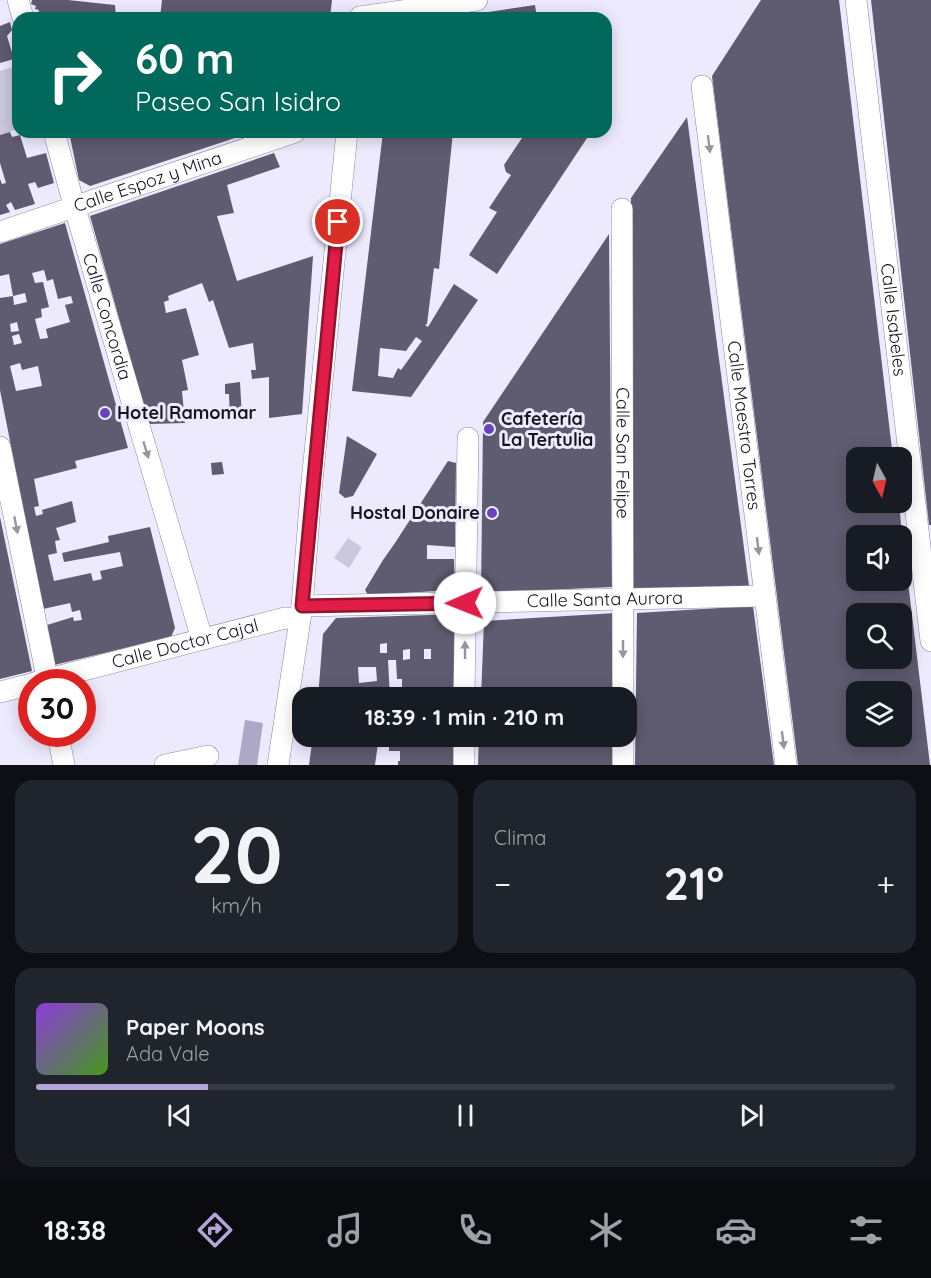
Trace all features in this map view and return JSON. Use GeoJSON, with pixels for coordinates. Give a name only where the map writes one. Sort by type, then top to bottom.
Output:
{"type":"FeatureCollection","features":[{"type":"Feature","properties":{"kind":"street"},"geometry":{"type":"LineString","coordinates":[[360,12],[477,0]]}},
{"type":"Feature","properties":{"kind":"street","name":"Calle Isabeles"},"geometry":{"type":"LineString","coordinates":[[856,0],[931,641]]}},
{"type":"Feature","properties":{"kind":"street","name":"Calle Maestro Torres"},"geometry":{"type":"LineString","coordinates":[[702,86],[786,765]]}},
{"type":"Feature","properties":{"kind":"street","name":"Calle Concordia"},"geometry":{"type":"LineString","coordinates":[[56,138],[202,639]]}},
{"type":"Feature","properties":{"kind":"street","name":"Calle Espoz y Mina"},"geometry":{"type":"LineString","coordinates":[[0,232],[277,138]]}},
{"type":"Feature","properties":{"kind":"street"},"geometry":{"type":"LineString","coordinates":[[278,765],[301,612],[346,138]]}},
{"type":"Feature","properties":{"kind":"street","name":"Calle San Felipe"},"geometry":{"type":"LineString","coordinates":[[621,209],[623,687]]}},
{"type":"Feature","properties":{"kind":"street"},"geometry":{"type":"LineString","coordinates":[[464,687],[468,438]]}},
{"type":"Feature","properties":{"kind":"street"},"geometry":{"type":"LineString","coordinates":[[0,447],[39,669]]}},
{"type":"Feature","properties":{"kind":"street","name":"Calle Santa Aurora"},"geometry":{"type":"LineString","coordinates":[[301,612],[465,603],[764,596]]}},
{"type":"Feature","properties":{"kind":"street","name":"Calle Doctor Cajal"},"geometry":{"type":"LineString","coordinates":[[90,669],[301,612]]}},
{"type":"Feature","properties":{"kind":"street","name":"Calle Doctor Cajal"},"geometry":{"type":"LineString","coordinates":[[0,692],[18,688]]}},
{"type":"Feature","properties":{"kind":"street"},"geometry":{"type":"LineString","coordinates":[[61,747],[64,765]]}},
{"type":"Feature","properties":{"kind":"street"},"geometry":{"type":"LineString","coordinates":[[464,747],[464,765]]}},
{"type":"Feature","properties":{"kind":"street"},"geometry":{"type":"LineString","coordinates":[[623,747],[623,765]]}},
{"type":"Feature","properties":{"kind":"street"},"geometry":{"type":"LineString","coordinates":[[165,765],[208,756]]}},
{"type":"Feature","properties":{"kind":"shaded area"},"geometry":{"type":"Polygon","coordinates":[[[12,67],[12,131],[0,135],[0,71],[12,67]]]}},
{"type":"Feature","properties":{"kind":"shaded area"},"geometry":{"type":"Polygon","coordinates":[[[348,538],[362,547],[349,568],[334,558],[348,538]]]}},
{"type":"Feature","properties":{"kind":"shaded area"},"geometry":{"type":"Polygon","coordinates":[[[245,720],[263,723],[257,765],[238,765],[245,720]]]}},
{"type":"Feature","properties":{"kind":"building"},"geometry":{"type":"Polygon","coordinates":[[[32,0],[68,0],[115,5],[116,12],[39,12],[35,9],[36,6],[31,4],[32,0]]]}},
{"type":"Feature","properties":{"kind":"building"},"geometry":{"type":"Polygon","coordinates":[[[162,0],[332,0],[331,12],[161,12],[162,0]]]}},
{"type":"Feature","properties":{"kind":"building"},"geometry":{"type":"Polygon","coordinates":[[[761,0],[839,0],[892,447],[846,447],[846,513],[900,513],[901,525],[846,525],[846,591],[909,591],[911,603],[846,603],[846,669],[912,669],[912,615],[930,765],[798,765],[712,76],[761,0]]]}},
{"type":"Feature","properties":{"kind":"building"},"geometry":{"type":"Polygon","coordinates":[[[871,0],[931,0],[931,525],[929,525],[871,0]]]}},
{"type":"Feature","properties":{"kind":"building"},"geometry":{"type":"Polygon","coordinates":[[[535,5],[536,12],[488,12],[535,5]]]}},
{"type":"Feature","properties":{"kind":"building"},"geometry":{"type":"Polygon","coordinates":[[[10,22],[12,30],[7,36],[12,60],[0,63],[0,26],[10,22]]]}},
{"type":"Feature","properties":{"kind":"building"},"geometry":{"type":"Polygon","coordinates":[[[687,117],[749,586],[633,591],[631,198],[687,117]]]}},
{"type":"Feature","properties":{"kind":"building"},"geometry":{"type":"Polygon","coordinates":[[[10,132],[12,138],[21,138],[27,158],[46,153],[54,183],[38,188],[35,182],[28,184],[35,204],[15,210],[11,202],[6,205],[10,212],[0,215],[0,179],[2,184],[6,183],[0,163],[0,135],[10,132]]]}},
{"type":"Feature","properties":{"kind":"building"},"geometry":{"type":"Polygon","coordinates":[[[70,138],[235,138],[90,186],[79,180],[70,138]]]}},
{"type":"Feature","properties":{"kind":"building"},"geometry":{"type":"Polygon","coordinates":[[[382,138],[452,138],[439,269],[434,268],[427,324],[425,325],[428,327],[454,284],[478,300],[411,397],[352,391],[382,138]],[[416,337],[406,351],[380,348],[378,376],[393,378],[398,368],[401,370],[422,341],[416,337]]]}},
{"type":"Feature","properties":{"kind":"building"},"geometry":{"type":"Polygon","coordinates":[[[522,138],[587,138],[497,274],[469,255],[497,212],[489,208],[511,175],[506,172],[504,165],[522,138]]]}},
{"type":"Feature","properties":{"kind":"building"},"geometry":{"type":"Polygon","coordinates":[[[274,153],[280,167],[227,185],[234,213],[217,216],[237,281],[313,256],[302,414],[269,418],[269,377],[252,379],[251,370],[256,370],[253,343],[229,348],[213,300],[209,302],[202,283],[168,296],[169,300],[164,302],[166,313],[186,308],[199,355],[182,360],[188,390],[182,391],[185,423],[149,424],[90,216],[274,153]]]}},
{"type":"Feature","properties":{"kind":"building"},"geometry":{"type":"Polygon","coordinates":[[[65,223],[128,448],[75,461],[77,468],[34,479],[39,506],[34,507],[36,516],[43,514],[42,510],[72,501],[76,522],[56,528],[60,540],[55,541],[57,553],[48,555],[54,581],[91,573],[93,581],[102,579],[100,571],[123,566],[120,552],[64,562],[62,553],[109,542],[108,536],[150,527],[175,628],[171,637],[54,665],[47,625],[73,617],[74,621],[82,620],[80,610],[72,612],[70,603],[43,609],[0,390],[0,298],[13,296],[9,274],[0,276],[0,244],[65,223]],[[44,270],[32,273],[35,283],[43,282],[49,307],[41,309],[42,317],[35,319],[40,339],[48,338],[46,329],[70,322],[65,305],[73,303],[71,296],[58,299],[53,279],[47,281],[44,270]],[[25,293],[13,296],[14,305],[27,302],[25,293]],[[17,322],[10,324],[11,332],[19,331],[17,322]],[[19,334],[12,336],[14,345],[22,343],[19,334]],[[20,363],[10,366],[16,391],[42,386],[38,366],[22,370],[20,363]]]}},
{"type":"Feature","properties":{"kind":"building"},"geometry":{"type":"Polygon","coordinates":[[[609,234],[612,587],[481,593],[483,422],[609,234]]]}},
{"type":"Feature","properties":{"kind":"building"},"geometry":{"type":"Polygon","coordinates":[[[240,382],[242,419],[230,420],[229,394],[225,394],[225,384],[240,382]]]}},
{"type":"Feature","properties":{"kind":"building"},"geometry":{"type":"Polygon","coordinates":[[[347,436],[377,454],[353,496],[345,498],[339,493],[347,436]]]}},
{"type":"Feature","properties":{"kind":"building"},"geometry":{"type":"Polygon","coordinates":[[[448,461],[456,463],[455,547],[427,545],[427,559],[454,559],[455,590],[368,595],[365,590],[448,461]]]}},
{"type":"Feature","properties":{"kind":"building"},"geometry":{"type":"Polygon","coordinates":[[[222,462],[224,474],[212,475],[211,463],[222,462]]]}},
{"type":"Feature","properties":{"kind":"building"},"geometry":{"type":"Polygon","coordinates":[[[0,517],[32,669],[18,669],[18,674],[0,679],[0,517]]]}},
{"type":"Feature","properties":{"kind":"building"},"geometry":{"type":"Polygon","coordinates":[[[753,606],[774,765],[635,765],[637,613],[753,606]]]}},
{"type":"Feature","properties":{"kind":"building"},"geometry":{"type":"Polygon","coordinates":[[[616,613],[614,687],[481,687],[484,621],[616,613]]]}},
{"type":"Feature","properties":{"kind":"building"},"geometry":{"type":"Polygon","coordinates":[[[461,614],[458,687],[402,687],[402,679],[397,679],[396,660],[388,660],[389,687],[319,687],[323,634],[336,618],[461,614]],[[387,643],[380,644],[380,653],[387,653],[387,643]],[[410,649],[403,650],[403,660],[410,659],[410,649]],[[424,649],[424,659],[431,659],[431,649],[424,649]],[[358,667],[359,683],[377,681],[376,667],[358,667]]]}},
{"type":"Feature","properties":{"kind":"building"},"geometry":{"type":"Polygon","coordinates":[[[311,747],[377,747],[375,765],[309,765],[311,747]]]}},
{"type":"Feature","properties":{"kind":"building"},"geometry":{"type":"Polygon","coordinates":[[[389,747],[458,747],[458,765],[398,765],[400,751],[389,751],[389,747]]]}},
{"type":"Feature","properties":{"kind":"building"},"geometry":{"type":"Polygon","coordinates":[[[479,747],[613,747],[613,765],[478,765],[479,747]]]}},
{"type":"Feature","properties":{"kind":"place","name":"Hotel Ramomar"},"geometry":{"type":"Point","coordinates":[105,413]}},
{"type":"Feature","properties":{"kind":"place","name":"Cafetería La Tertulia"},"geometry":{"type":"Point","coordinates":[489,429]}},
{"type":"Feature","properties":{"kind":"place","name":"Hostal Donaire"},"geometry":{"type":"Point","coordinates":[492,513]}},
{"type":"Feature","properties":{"kind":"route"},"geometry":{"type":"LineString","coordinates":[[338,222],[302,606],[465,603]]}}]}
